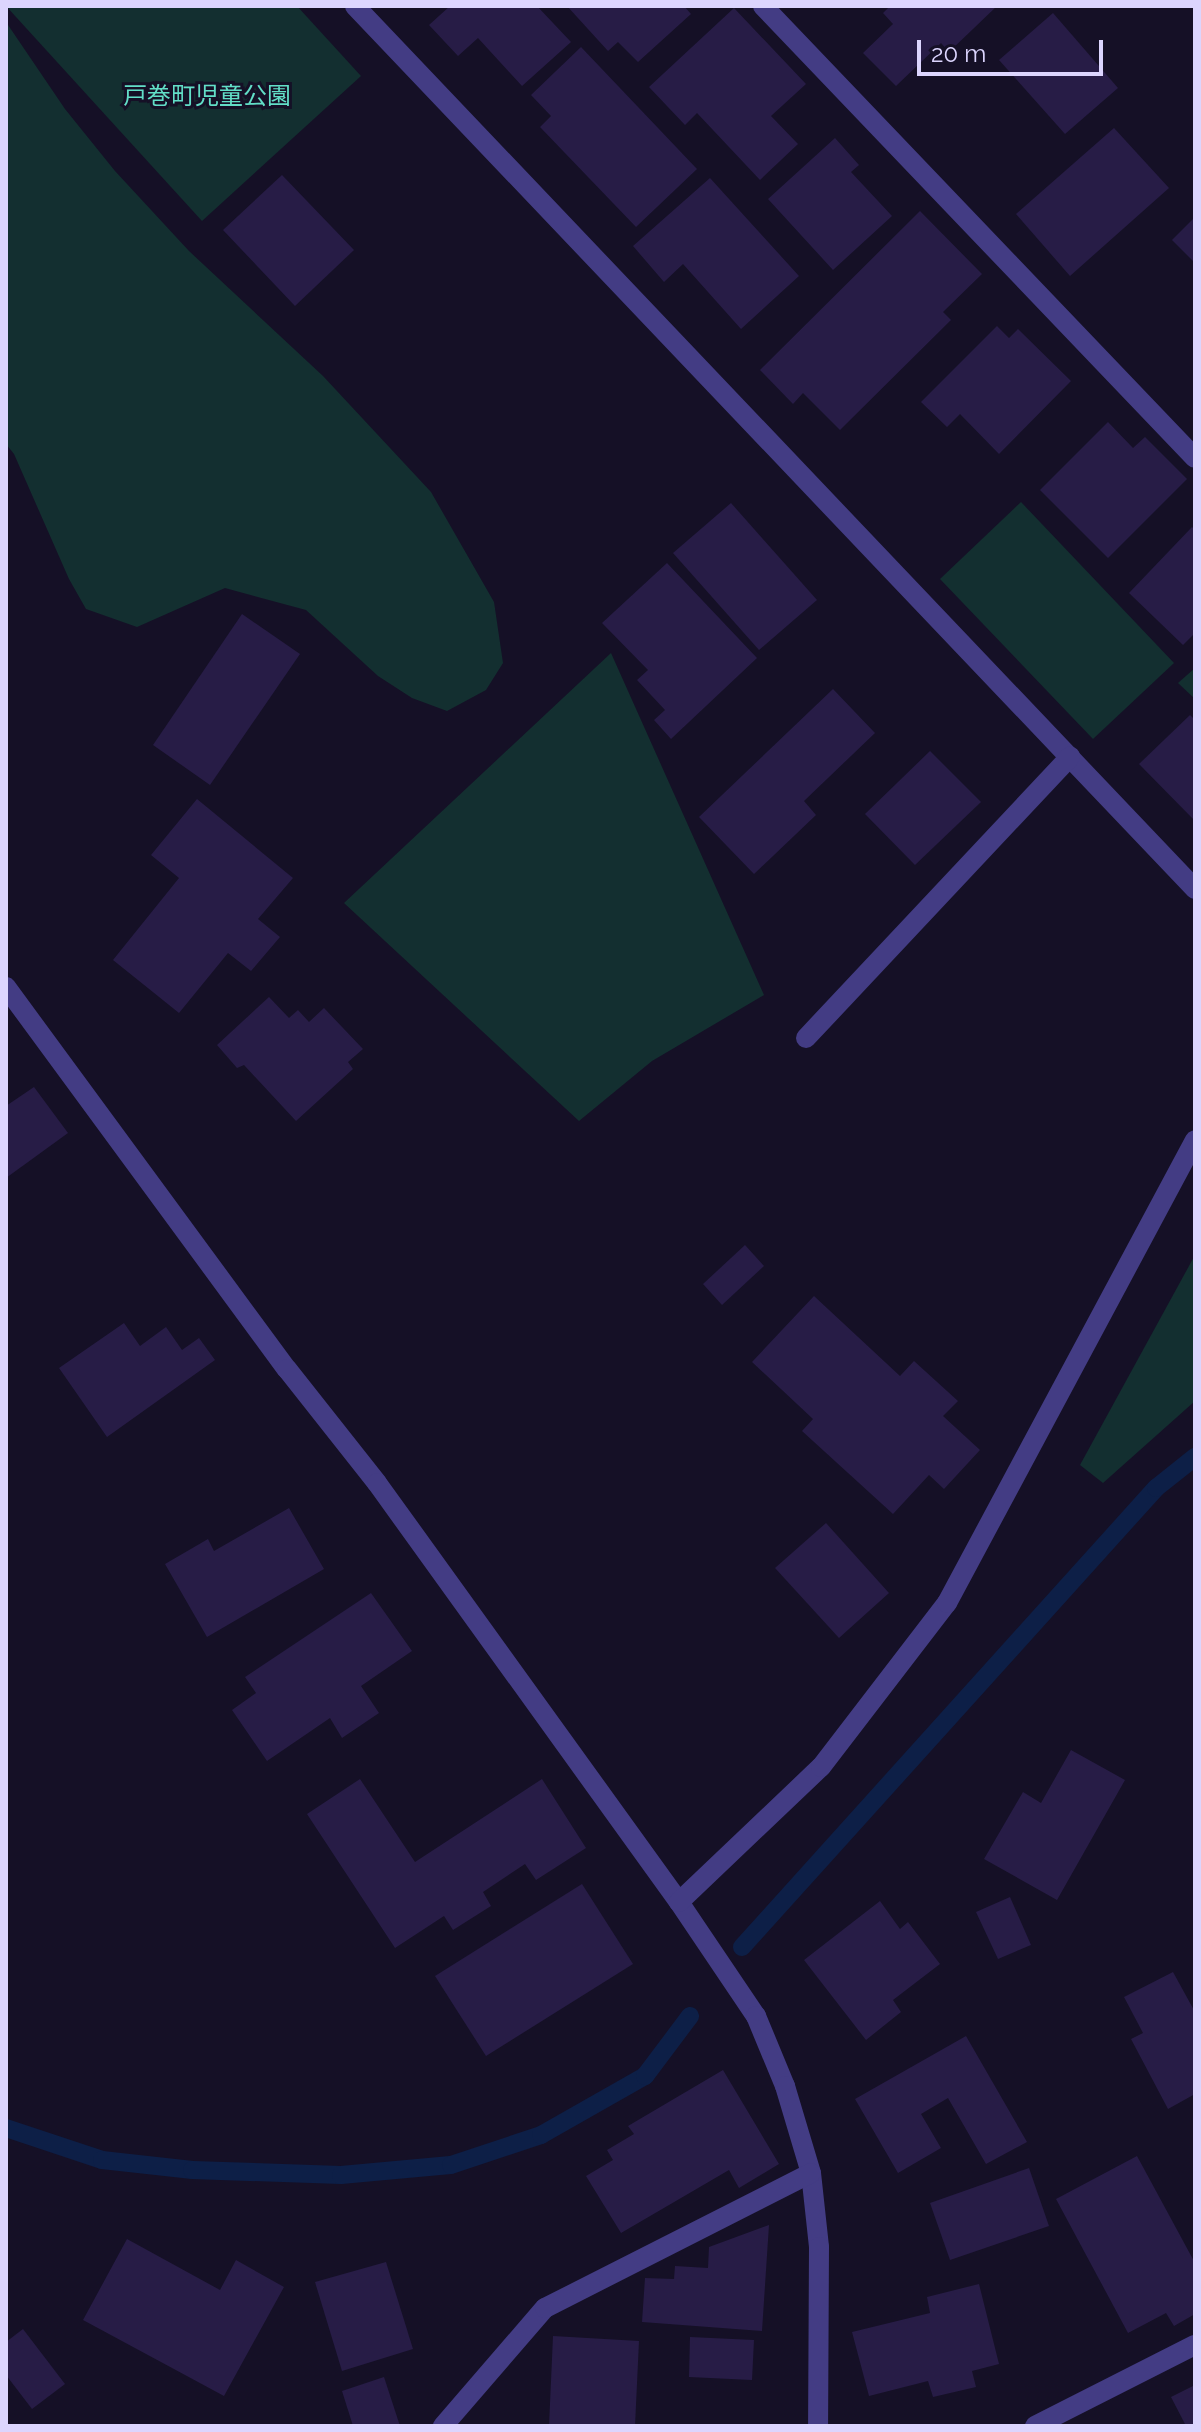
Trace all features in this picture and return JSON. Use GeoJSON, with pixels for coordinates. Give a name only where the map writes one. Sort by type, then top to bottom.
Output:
{"type":"FeatureCollection","features":[{"type":"Feature","properties":{"kind":"street"},"geometry":{"type":"LineString","coordinates":[[355,6],[1195,889]]}},
{"type":"Feature","properties":{"kind":"street"},"geometry":{"type":"LineString","coordinates":[[763,6],[1195,458]]}},
{"type":"Feature","properties":{"kind":"street"},"geometry":{"type":"LineString","coordinates":[[806,1038],[1070,757]]}},
{"type":"Feature","properties":{"kind":"street"},"geometry":{"type":"LineString","coordinates":[[6,987],[287,1369],[377,1483],[679,1902],[756,2016],[785,2086],[811,2173],[819,2247],[818,2426]]}},
{"type":"Feature","properties":{"kind":"street"},"geometry":{"type":"LineString","coordinates":[[679,1902],[821,1767],[947,1603],[1195,1140]]}},
{"type":"Feature","properties":{"kind":"street"},"geometry":{"type":"LineString","coordinates":[[443,2426],[545,2308],[811,2173]]}},
{"type":"Feature","properties":{"kind":"street"},"geometry":{"type":"LineString","coordinates":[[1035,2426],[1195,2345]]}},
{"type":"Feature","properties":{"kind":"green space","name":"戸巻町児童公園"},"geometry":{"type":"Polygon","coordinates":[[[6,6],[297,6],[361,76],[202,221],[6,6]]]}},
{"type":"Feature","properties":{"kind":"green space"},"geometry":{"type":"Polygon","coordinates":[[[6,22],[65,109],[115,171],[189,251],[323,376],[431,492],[494,602],[503,663],[486,690],[447,711],[412,698],[378,676],[306,610],[225,588],[137,627],[86,609],[69,579],[14,454],[6,444],[6,22]]]}},
{"type":"Feature","properties":{"kind":"green space"},"geometry":{"type":"Polygon","coordinates":[[[1021,502],[1174,663],[1093,739],[940,579],[1021,502]]]}},
{"type":"Feature","properties":{"kind":"green space"},"geometry":{"type":"Polygon","coordinates":[[[611,653],[764,995],[652,1061],[579,1121],[344,903],[611,653]]]}},
{"type":"Feature","properties":{"kind":"green space"},"geometry":{"type":"Polygon","coordinates":[[[1195,668],[1195,699],[1178,683],[1195,668]]]}},
{"type":"Feature","properties":{"kind":"green space"},"geometry":{"type":"Polygon","coordinates":[[[1195,1255],[1195,1401],[1103,1483],[1080,1465],[1195,1255]]]}},
{"type":"Feature","properties":{"kind":"building"},"geometry":{"type":"Polygon","coordinates":[[[450,6],[537,6],[571,42],[522,86],[478,38],[458,56],[429,25],[450,6]]]}},
{"type":"Feature","properties":{"kind":"building"},"geometry":{"type":"Polygon","coordinates":[[[567,6],[684,6],[691,14],[638,62],[618,42],[608,51],[567,6]]]}},
{"type":"Feature","properties":{"kind":"building"},"geometry":{"type":"Polygon","coordinates":[[[890,6],[997,6],[949,52],[941,43],[896,86],[863,53],[893,24],[883,13],[890,6]]]}},
{"type":"Feature","properties":{"kind":"building"},"geometry":{"type":"Polygon","coordinates":[[[734,8],[806,84],[771,116],[798,144],[760,180],[697,113],[685,125],[649,87],[734,8]]]}},
{"type":"Feature","properties":{"kind":"building"},"geometry":{"type":"Polygon","coordinates":[[[1053,13],[1118,88],[1065,134],[999,60],[1053,13]]]}},
{"type":"Feature","properties":{"kind":"building"},"geometry":{"type":"Polygon","coordinates":[[[581,47],[697,169],[636,227],[540,127],[551,116],[531,95],[581,47]]]}},
{"type":"Feature","properties":{"kind":"building"},"geometry":{"type":"Polygon","coordinates":[[[1114,128],[1169,188],[1070,276],[1016,214],[1114,128]]]}},
{"type":"Feature","properties":{"kind":"building"},"geometry":{"type":"Polygon","coordinates":[[[835,138],[859,165],[851,172],[892,216],[833,270],[768,199],[835,138]]]}},
{"type":"Feature","properties":{"kind":"building"},"geometry":{"type":"Polygon","coordinates":[[[282,175],[354,250],[295,306],[223,230],[282,175]]]}},
{"type":"Feature","properties":{"kind":"building"},"geometry":{"type":"Polygon","coordinates":[[[710,178],[799,276],[741,329],[683,264],[664,282],[633,246],[710,178]]]}},
{"type":"Feature","properties":{"kind":"building"},"geometry":{"type":"Polygon","coordinates":[[[920,211],[982,274],[943,312],[951,320],[840,430],[803,393],[793,404],[760,370],[920,211]]]}},
{"type":"Feature","properties":{"kind":"building"},"geometry":{"type":"Polygon","coordinates":[[[1195,217],[1195,263],[1172,240],[1195,217]]]}},
{"type":"Feature","properties":{"kind":"building"},"geometry":{"type":"Polygon","coordinates":[[[997,326],[1009,338],[1018,329],[1071,381],[999,454],[960,414],[947,427],[921,402],[997,326]]]}},
{"type":"Feature","properties":{"kind":"building"},"geometry":{"type":"Polygon","coordinates":[[[1108,422],[1133,448],[1145,437],[1187,479],[1108,558],[1040,490],[1108,422]]]}},
{"type":"Feature","properties":{"kind":"building"},"geometry":{"type":"Polygon","coordinates":[[[731,503],[817,600],[759,650],[673,553],[731,503]]]}},
{"type":"Feature","properties":{"kind":"building"},"geometry":{"type":"Polygon","coordinates":[[[1192,527],[1195,530],[1195,633],[1183,645],[1129,593],[1192,527]]]}},
{"type":"Feature","properties":{"kind":"building"},"geometry":{"type":"Polygon","coordinates":[[[667,563],[757,658],[671,739],[654,720],[665,710],[637,680],[648,670],[602,623],[667,563]]]}},
{"type":"Feature","properties":{"kind":"building"},"geometry":{"type":"Polygon","coordinates":[[[242,614],[300,654],[210,785],[153,745],[242,614]]]}},
{"type":"Feature","properties":{"kind":"building"},"geometry":{"type":"Polygon","coordinates":[[[833,689],[875,733],[804,801],[816,815],[754,874],[699,817],[833,689]]]}},
{"type":"Feature","properties":{"kind":"building"},"geometry":{"type":"Polygon","coordinates":[[[1190,715],[1195,720],[1195,821],[1139,764],[1190,715]]]}},
{"type":"Feature","properties":{"kind":"building"},"geometry":{"type":"Polygon","coordinates":[[[930,751],[981,802],[915,865],[865,814],[930,751]]]}},
{"type":"Feature","properties":{"kind":"building"},"geometry":{"type":"Polygon","coordinates":[[[197,799],[293,878],[258,919],[280,937],[251,971],[228,953],[179,1013],[113,960],[179,878],[151,855],[197,799]]]}},
{"type":"Feature","properties":{"kind":"building"},"geometry":{"type":"Polygon","coordinates":[[[269,997],[289,1018],[298,1010],[309,1022],[324,1008],[363,1049],[348,1062],[353,1069],[296,1121],[244,1065],[237,1068],[217,1045],[269,997]]]}},
{"type":"Feature","properties":{"kind":"building"},"geometry":{"type":"Polygon","coordinates":[[[34,1087],[68,1133],[6,1178],[6,1106],[34,1087]]]}},
{"type":"Feature","properties":{"kind":"building"},"geometry":{"type":"Polygon","coordinates":[[[745,1245],[764,1266],[722,1305],[703,1284],[745,1245]]]}},
{"type":"Feature","properties":{"kind":"building"},"geometry":{"type":"Polygon","coordinates":[[[814,1296],[900,1376],[914,1361],[958,1401],[943,1416],[980,1450],[944,1489],[929,1475],[893,1514],[802,1431],[813,1419],[752,1362],[814,1296]]]}},
{"type":"Feature","properties":{"kind":"building"},"geometry":{"type":"Polygon","coordinates":[[[124,1323],[140,1346],[166,1327],[182,1350],[199,1338],[215,1360],[107,1437],[59,1368],[124,1323]]]}},
{"type":"Feature","properties":{"kind":"building"},"geometry":{"type":"Polygon","coordinates":[[[289,1508],[324,1569],[207,1637],[165,1564],[208,1539],[214,1551],[289,1508]]]}},
{"type":"Feature","properties":{"kind":"building"},"geometry":{"type":"Polygon","coordinates":[[[826,1523],[889,1593],[839,1638],[775,1568],[826,1523]]]}},
{"type":"Feature","properties":{"kind":"building"},"geometry":{"type":"Polygon","coordinates":[[[371,1593],[412,1651],[361,1686],[379,1713],[342,1738],[330,1718],[267,1761],[232,1710],[256,1693],[245,1677],[371,1593]]]}},
{"type":"Feature","properties":{"kind":"building"},"geometry":{"type":"Polygon","coordinates":[[[1071,1750],[1125,1780],[1057,1900],[984,1859],[1023,1792],[1041,1803],[1071,1750]]]}},
{"type":"Feature","properties":{"kind":"building"},"geometry":{"type":"Polygon","coordinates":[[[360,1779],[415,1862],[542,1779],[586,1848],[536,1880],[525,1864],[483,1892],[491,1906],[453,1930],[444,1916],[395,1948],[307,1814],[360,1779]]]}},
{"type":"Feature","properties":{"kind":"building"},"geometry":{"type":"Polygon","coordinates":[[[582,1884],[633,1964],[486,2056],[435,1976],[582,1884]]]}},
{"type":"Feature","properties":{"kind":"building"},"geometry":{"type":"Polygon","coordinates":[[[1010,1897],[1031,1945],[998,1959],[976,1912],[1010,1897]]]}},
{"type":"Feature","properties":{"kind":"building"},"geometry":{"type":"Polygon","coordinates":[[[880,1901],[900,1929],[908,1922],[940,1964],[893,2000],[901,2012],[866,2040],[804,1960],[880,1901]]]}},
{"type":"Feature","properties":{"kind":"building"},"geometry":{"type":"Polygon","coordinates":[[[1173,1972],[1195,2012],[1195,2094],[1168,2109],[1131,2039],[1143,2033],[1124,1997],[1173,1972]]]}},
{"type":"Feature","properties":{"kind":"building"},"geometry":{"type":"Polygon","coordinates":[[[966,2036],[1027,2142],[986,2164],[948,2098],[921,2114],[941,2148],[898,2173],[855,2099],[966,2036]]]}},
{"type":"Feature","properties":{"kind":"building"},"geometry":{"type":"Polygon","coordinates":[[[723,2070],[779,2164],[739,2188],[729,2170],[621,2233],[586,2176],[613,2160],[607,2150],[634,2134],[628,2126],[723,2070]]]}},
{"type":"Feature","properties":{"kind":"building"},"geometry":{"type":"Polygon","coordinates":[[[1137,2156],[1195,2263],[1195,2314],[1174,2326],[1166,2313],[1128,2333],[1056,2199],[1137,2156]]]}},
{"type":"Feature","properties":{"kind":"building"},"geometry":{"type":"Polygon","coordinates":[[[1029,2168],[1049,2226],[950,2260],[930,2203],[1029,2168]]]}},
{"type":"Feature","properties":{"kind":"building"},"geometry":{"type":"Polygon","coordinates":[[[769,2225],[762,2331],[642,2322],[645,2278],[674,2279],[675,2266],[708,2268],[709,2247],[769,2225]]]}},
{"type":"Feature","properties":{"kind":"building"},"geometry":{"type":"Polygon","coordinates":[[[127,2239],[220,2290],[236,2260],[284,2287],[224,2396],[83,2320],[127,2239]]]}},
{"type":"Feature","properties":{"kind":"building"},"geometry":{"type":"Polygon","coordinates":[[[386,2262],[413,2349],[342,2371],[315,2282],[386,2262]]]}},
{"type":"Feature","properties":{"kind":"building"},"geometry":{"type":"Polygon","coordinates":[[[979,2284],[999,2364],[972,2371],[976,2387],[933,2397],[928,2381],[869,2396],[852,2332],[930,2313],[927,2297],[979,2284]]]}},
{"type":"Feature","properties":{"kind":"building"},"geometry":{"type":"Polygon","coordinates":[[[23,2329],[65,2384],[32,2409],[6,2375],[6,2342],[23,2329]]]}},
{"type":"Feature","properties":{"kind":"building"},"geometry":{"type":"Polygon","coordinates":[[[553,2336],[639,2341],[635,2426],[549,2426],[553,2336]]]}},
{"type":"Feature","properties":{"kind":"building"},"geometry":{"type":"Polygon","coordinates":[[[690,2337],[754,2340],[752,2380],[689,2377],[690,2337]]]}},
{"type":"Feature","properties":{"kind":"building"},"geometry":{"type":"Polygon","coordinates":[[[384,2377],[400,2426],[353,2426],[342,2391],[384,2377]]]}},
{"type":"Feature","properties":{"kind":"building"},"geometry":{"type":"Polygon","coordinates":[[[1195,2385],[1195,2426],[1186,2426],[1171,2397],[1195,2385]]]}},
{"type":"Feature","properties":{"kind":"waterway"},"geometry":{"type":"LineString","coordinates":[[742,1947],[1156,1488],[1195,1457]]}},
{"type":"Feature","properties":{"kind":"waterway"},"geometry":{"type":"LineString","coordinates":[[6,2128],[102,2160],[192,2170],[341,2175],[451,2165],[541,2135],[645,2076],[690,2016]]}}]}
